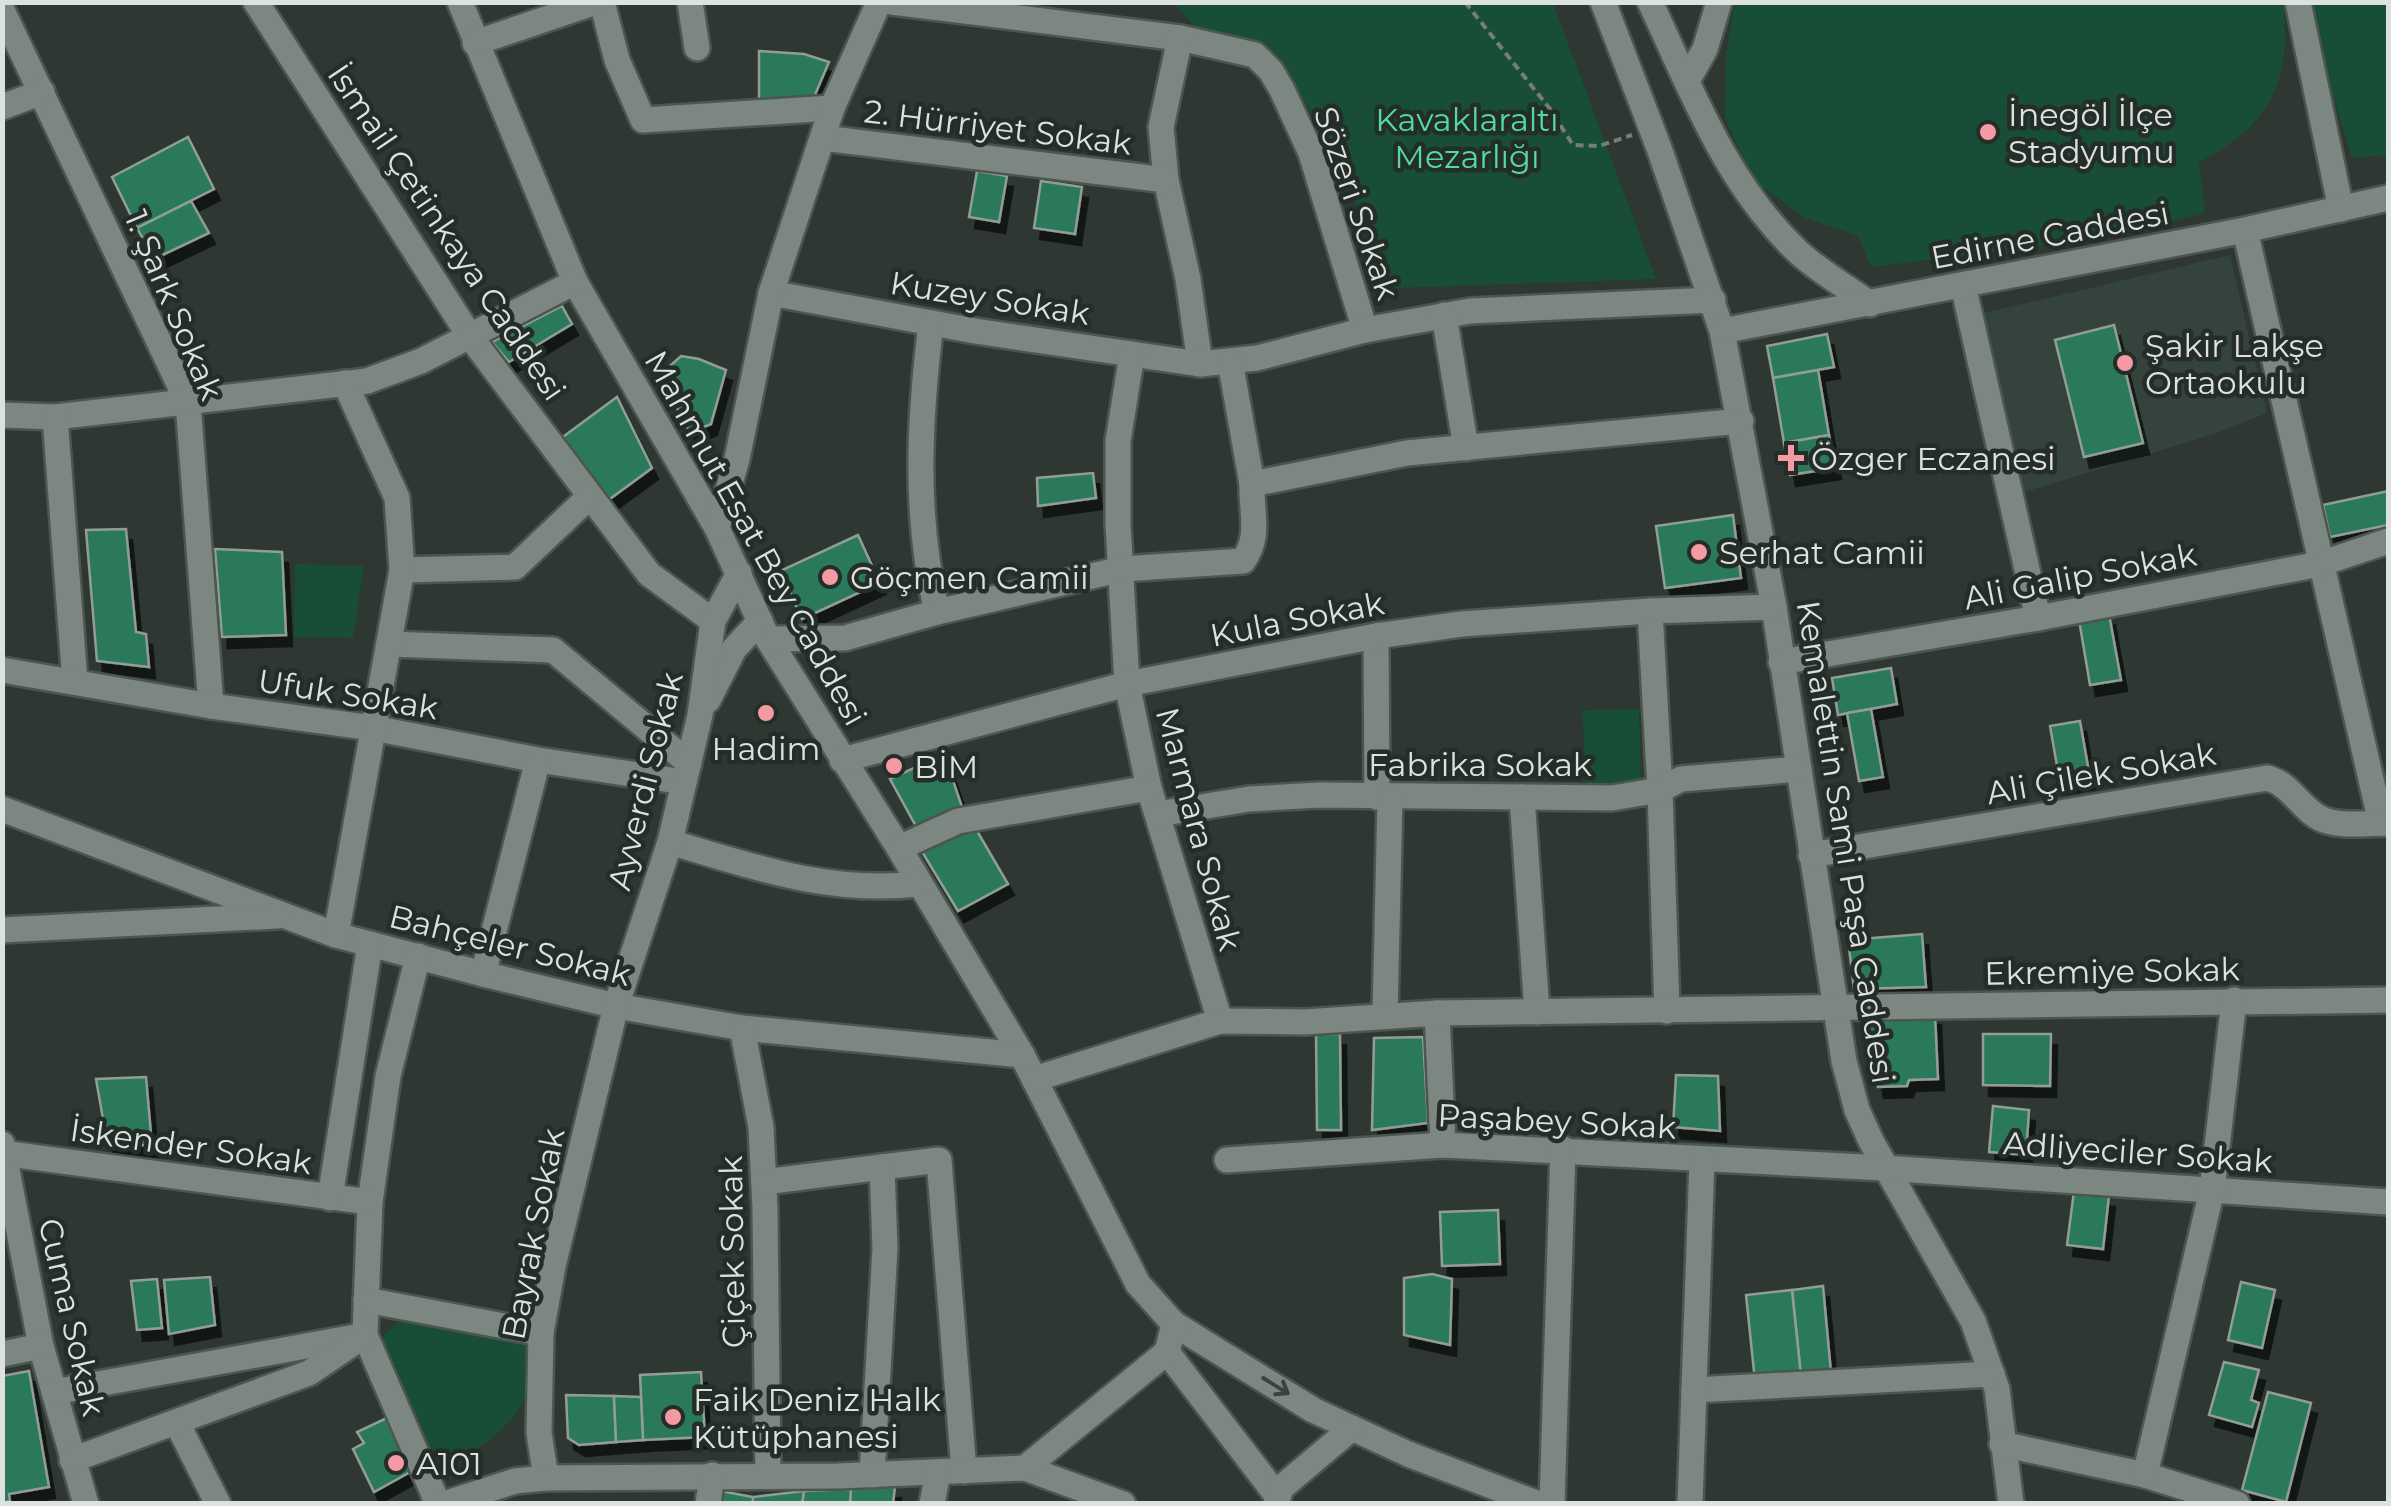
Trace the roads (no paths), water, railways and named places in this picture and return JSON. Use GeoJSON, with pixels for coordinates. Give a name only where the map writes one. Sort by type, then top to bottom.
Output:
{"type":"FeatureCollection","features":[{"type":"Feature","properties":{"kind":"street","name":"İsmail Çetinkaya Caddesi"},"geometry":{"type":"LineString","coordinates":[[256,2],[469,335],[648,574],[712,621]]}},
{"type":"Feature","properties":{"kind":"street","name":"Mahmut Esat Bey Caddesi"},"geometry":{"type":"LineString","coordinates":[[460,2],[575,282],[717,528],[764,630],[1022,1056],[1138,1284],[1184,1330],[1313,1410],[1408,1454],[1540,1504]]}},
{"type":"Feature","properties":{"kind":"street"},"geometry":{"type":"LineString","coordinates":[[474,43],[599,2],[617,60],[643,120],[832,108]]}},
{"type":"Feature","properties":{"kind":"street"},"geometry":{"type":"LineString","coordinates":[[690,2],[697,48]]}},
{"type":"Feature","properties":{"kind":"street"},"geometry":{"type":"LineString","coordinates":[[717,528],[738,459],[771,292],[832,108],[879,2]]}},
{"type":"Feature","properties":{"kind":"street","name":"Sözeri Sokak"},"geometry":{"type":"LineString","coordinates":[[892,2],[1180,38],[1255,56],[1271,71],[1311,153],[1365,330]]}},
{"type":"Feature","properties":{"kind":"street","name":"Kemalettin Sami Paşa Caddesi"},"geometry":{"type":"LineString","coordinates":[[1603,2],[1652,128],[1722,331],[1774,607],[1844,1061],[1857,1110],[1884,1168],[1973,1321],[1997,1389],[2011,1504]]}},
{"type":"Feature","properties":{"kind":"street"},"geometry":{"type":"LineString","coordinates":[[1650,2],[1725,162],[1770,223],[1798,252],[1870,304]]}},
{"type":"Feature","properties":{"kind":"street"},"geometry":{"type":"LineString","coordinates":[[1687,82],[1705,49],[1719,2]]}},
{"type":"Feature","properties":{"kind":"street"},"geometry":{"type":"LineString","coordinates":[[2298,2],[2341,209]]}},
{"type":"Feature","properties":{"kind":"street","name":"1. Şark Sokak"},"geometry":{"type":"LineString","coordinates":[[2,10],[14,59],[42,92],[188,403],[211,706]]}},
{"type":"Feature","properties":{"kind":"street"},"geometry":{"type":"LineString","coordinates":[[1180,38],[1160,127],[1200,364]]}},
{"type":"Feature","properties":{"kind":"street"},"geometry":{"type":"LineString","coordinates":[[2,107],[42,92]]}},
{"type":"Feature","properties":{"kind":"street","name":"2. Hürriyet Sokak"},"geometry":{"type":"LineString","coordinates":[[823,138],[1166,180]]}},
{"type":"Feature","properties":{"kind":"street","name":"Edirne Caddesi"},"geometry":{"type":"LineString","coordinates":[[1722,331],[2245,230],[2388,198]]}},
{"type":"Feature","properties":{"kind":"street"},"geometry":{"type":"LineString","coordinates":[[2245,230],[2320,564],[2384,823]]}},
{"type":"Feature","properties":{"kind":"street"},"geometry":{"type":"LineString","coordinates":[[2,415],[56,417],[367,380],[421,361],[575,282]]}},
{"type":"Feature","properties":{"kind":"street"},"geometry":{"type":"LineString","coordinates":[[1963,285],[2038,618]]}},
{"type":"Feature","properties":{"kind":"street","name":"Kuzey Sokak"},"geometry":{"type":"LineString","coordinates":[[771,292],[931,323],[1200,364],[1256,358],[1365,330],[1470,310],[1713,300]]}},
{"type":"Feature","properties":{"kind":"street"},"geometry":{"type":"LineString","coordinates":[[1444,314],[1466,448]]}},
{"type":"Feature","properties":{"kind":"street"},"geometry":{"type":"LineString","coordinates":[[931,323],[919,438],[920,497],[925,561],[936,612]]}},
{"type":"Feature","properties":{"kind":"street","name":"Marmara Sokak"},"geometry":{"type":"LineString","coordinates":[[1132,354],[1118,441],[1118,524],[1128,684],[1148,788],[1220,1021]]}},
{"type":"Feature","properties":{"kind":"street"},"geometry":{"type":"LineString","coordinates":[[700,715],[734,649],[764,630],[845,638],[936,612],[1122,569],[1243,561],[1253,548],[1256,534],[1252,484],[1230,361]]}},
{"type":"Feature","properties":{"kind":"street"},"geometry":{"type":"LineString","coordinates":[[336,935],[402,570],[397,498],[345,383]]}},
{"type":"Feature","properties":{"kind":"street"},"geometry":{"type":"LineString","coordinates":[[56,417],[76,682]]}},
{"type":"Feature","properties":{"kind":"street"},"geometry":{"type":"LineString","coordinates":[[1252,484],[1353,462],[1741,421]]}},
{"type":"Feature","properties":{"kind":"street"},"geometry":{"type":"LineString","coordinates":[[402,570],[515,567],[590,496]]}},
{"type":"Feature","properties":{"kind":"street","name":"Ali Galip Sokak"},"geometry":{"type":"LineString","coordinates":[[1781,662],[2320,564],[2388,542]]}},
{"type":"Feature","properties":{"kind":"street","name":"Ayverdi Sokak"},"geometry":{"type":"LineString","coordinates":[[616,1006],[670,842],[700,715],[712,621],[739,573]]}},
{"type":"Feature","properties":{"kind":"street","name":"Kula Sokak"},"geometry":{"type":"LineString","coordinates":[[842,760],[1128,684],[1376,636],[1462,624],[1774,607]]}},
{"type":"Feature","properties":{"kind":"street"},"geometry":{"type":"LineString","coordinates":[[1650,611],[1666,1011]]}},
{"type":"Feature","properties":{"kind":"street"},"geometry":{"type":"LineString","coordinates":[[1376,636],[1384,797],[1386,1016]]}},
{"type":"Feature","properties":{"kind":"street"},"geometry":{"type":"LineString","coordinates":[[389,644],[553,650],[687,773]]}},
{"type":"Feature","properties":{"kind":"street","name":"Ufuk Sokak"},"geometry":{"type":"LineString","coordinates":[[2,670],[211,706],[373,728],[538,760],[687,773]]}},
{"type":"Feature","properties":{"kind":"street"},"geometry":{"type":"LineString","coordinates":[[483,974],[538,760]]}},
{"type":"Feature","properties":{"kind":"street","name":"Fabrika Sokak"},"geometry":{"type":"LineString","coordinates":[[1158,814],[1249,799],[1318,795],[1612,798],[1660,790],[1680,778],[1798,769]]}},
{"type":"Feature","properties":{"kind":"street","name":"Ali Çilek Sokak"},"geometry":{"type":"LineString","coordinates":[[1811,855],[2267,778],[2282,782],[2322,819],[2352,824],[2384,823]]}},
{"type":"Feature","properties":{"kind":"street"},"geometry":{"type":"LineString","coordinates":[[899,848],[958,821],[1148,788]]}},
{"type":"Feature","properties":{"kind":"street"},"geometry":{"type":"LineString","coordinates":[[1522,798],[1537,1012]]}},
{"type":"Feature","properties":{"kind":"street","name":"Bahçeler Sokak"},"geometry":{"type":"LineString","coordinates":[[2,809],[336,935],[483,974],[616,1006],[742,1028],[1022,1056]]}},
{"type":"Feature","properties":{"kind":"street"},"geometry":{"type":"LineString","coordinates":[[670,842],[787,876],[874,888],[918,884]]}},
{"type":"Feature","properties":{"kind":"street"},"geometry":{"type":"LineString","coordinates":[[2,930],[286,916]]}},
{"type":"Feature","properties":{"kind":"street"},"geometry":{"type":"LineString","coordinates":[[330,1198],[370,944]]}},
{"type":"Feature","properties":{"kind":"street"},"geometry":{"type":"LineString","coordinates":[[418,956],[388,1076],[370,1202],[365,1335],[441,1504],[473,1492],[712,1475],[872,1475],[1026,1468],[1123,1504]]}},
{"type":"Feature","properties":{"kind":"street"},"geometry":{"type":"LineString","coordinates":[[2145,1475],[2212,1190],[2234,1000]]}},
{"type":"Feature","properties":{"kind":"street","name":"Ekremiye Sokak"},"geometry":{"type":"LineString","coordinates":[[1034,1079],[1220,1021],[1305,1022],[1436,1013],[2388,1000]]}},
{"type":"Feature","properties":{"kind":"street","name":"Bayrak Sokak"},"geometry":{"type":"LineString","coordinates":[[533,1487],[539,1433],[541,1332],[616,1006]]}},
{"type":"Feature","properties":{"kind":"street"},"geometry":{"type":"LineString","coordinates":[[1436,1013],[1443,1144]]}},
{"type":"Feature","properties":{"kind":"street","name":"Çiçek Sokak"},"geometry":{"type":"LineString","coordinates":[[742,1028],[761,1127],[768,1476]]}},
{"type":"Feature","properties":{"kind":"street","name":"Cuma Sokak"},"geometry":{"type":"LineString","coordinates":[[2,1144],[41,1346],[85,1503]]}},
{"type":"Feature","properties":{"kind":"street","name":"Paşabey Sokak"},"geometry":{"type":"LineString","coordinates":[[1227,1160],[1443,1144],[1884,1168]]}},
{"type":"Feature","properties":{"kind":"street"},"geometry":{"type":"LineString","coordinates":[[1552,1504],[1563,1149]]}},
{"type":"Feature","properties":{"kind":"street","name":"İskender Sokak"},"geometry":{"type":"LineString","coordinates":[[3,1153],[370,1202]]}},
{"type":"Feature","properties":{"kind":"street"},"geometry":{"type":"LineString","coordinates":[[764,1182],[939,1160],[951,1471],[932,1504]]}},
{"type":"Feature","properties":{"kind":"street"},"geometry":{"type":"LineString","coordinates":[[1690,1504],[1702,1160]]}},
{"type":"Feature","properties":{"kind":"street"},"geometry":{"type":"LineString","coordinates":[[872,1475],[885,1248],[882,1167]]}},
{"type":"Feature","properties":{"kind":"street","name":"Adliyeciler Sokak"},"geometry":{"type":"LineString","coordinates":[[1884,1168],[2388,1202]]}},
{"type":"Feature","properties":{"kind":"street"},"geometry":{"type":"LineString","coordinates":[[366,1300],[541,1332]]}},
{"type":"Feature","properties":{"kind":"street"},"geometry":{"type":"LineString","coordinates":[[1026,1468],[1167,1352],[1184,1330]]}},
{"type":"Feature","properties":{"kind":"street"},"geometry":{"type":"LineString","coordinates":[[54,1392],[365,1335]]}},
{"type":"Feature","properties":{"kind":"street"},"geometry":{"type":"LineString","coordinates":[[72,1460],[309,1373],[365,1335]]}},
{"type":"Feature","properties":{"kind":"street"},"geometry":{"type":"LineString","coordinates":[[2,1354],[41,1346]]}},
{"type":"Feature","properties":{"kind":"street"},"geometry":{"type":"LineString","coordinates":[[1167,1352],[1277,1500]]}},
{"type":"Feature","properties":{"kind":"street"},"geometry":{"type":"LineString","coordinates":[[1694,1390],[1992,1374]]}},
{"type":"Feature","properties":{"kind":"street"},"geometry":{"type":"LineString","coordinates":[[176,1424],[218,1504]]}},
{"type":"Feature","properties":{"kind":"street"},"geometry":{"type":"LineString","coordinates":[[1277,1500],[1281,1488],[1352,1428]]}},
{"type":"Feature","properties":{"kind":"street"},"geometry":{"type":"LineString","coordinates":[[2002,1444],[2145,1475],[2237,1504]]}},
{"type":"Feature","properties":{"kind":"street"},"geometry":{"type":"LineString","coordinates":[[708,1504],[712,1475]]}},
{"type":"Feature","properties":{"kind":"place","name":"İnegöl İlçe Stadyumu"},"geometry":{"type":"Point","coordinates":[1988,132]}},
{"type":"Feature","properties":{"kind":"place","name":"Şakir Lakşe Ortaokulu"},"geometry":{"type":"Point","coordinates":[2125,363]}},
{"type":"Feature","properties":{"kind":"place","name":"Özger Eczanesi"},"geometry":{"type":"Point","coordinates":[1791,458]}},
{"type":"Feature","properties":{"kind":"place","name":"Serhat Camii"},"geometry":{"type":"Point","coordinates":[1699,552]}},
{"type":"Feature","properties":{"kind":"place","name":"Göçmen Camii"},"geometry":{"type":"Point","coordinates":[830,577]}},
{"type":"Feature","properties":{"kind":"place","name":"Hadim"},"geometry":{"type":"Point","coordinates":[766,713]}},
{"type":"Feature","properties":{"kind":"place","name":"BİM"},"geometry":{"type":"Point","coordinates":[894,766]}},
{"type":"Feature","properties":{"kind":"place","name":"Faik Deniz Halk Kütüphanesi"},"geometry":{"type":"Point","coordinates":[673,1417]}},
{"type":"Feature","properties":{"kind":"place","name":"A101"},"geometry":{"type":"Point","coordinates":[396,1463]}},
{"type":"Feature","properties":{"kind":"park label","name":"Kavaklaraltı Mezarlığı"},"geometry":{"type":"Point","coordinates":[1467,138]}}]}
